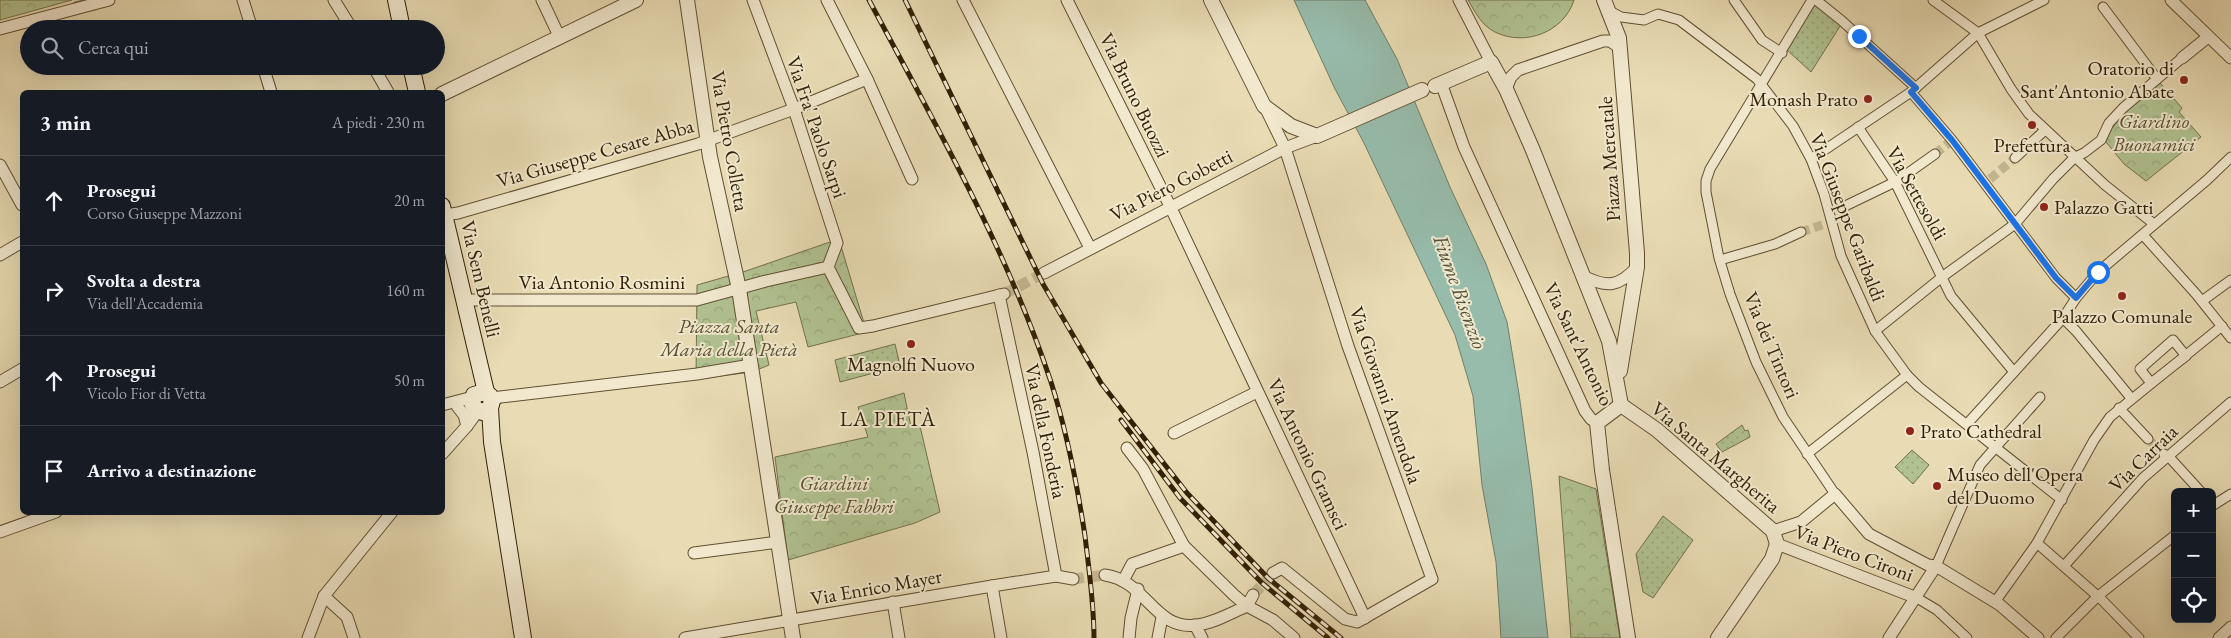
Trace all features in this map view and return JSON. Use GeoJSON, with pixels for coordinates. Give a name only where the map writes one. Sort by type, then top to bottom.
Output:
{"type":"FeatureCollection","features":[{"type":"Feature","properties":{"kind":"main road"},"geometry":{"type":"LineString","coordinates":[[396,0],[400,20]]}},
{"type":"Feature","properties":{"kind":"main road"},"geometry":{"type":"LineString","coordinates":[[413,75],[417,90]]}},
{"type":"Feature","properties":{"kind":"main road","name":"Via Sem Benelli"},"geometry":{"type":"LineString","coordinates":[[445,215],[478,361],[472,403],[492,442],[523,638]]}},
{"type":"Feature","properties":{"kind":"street"},"geometry":{"type":"LineString","coordinates":[[34,20],[109,0]]}},
{"type":"Feature","properties":{"kind":"street"},"geometry":{"type":"LineString","coordinates":[[243,0],[249,20]]}},
{"type":"Feature","properties":{"kind":"street"},"geometry":{"type":"LineString","coordinates":[[542,0],[560,38]]}},
{"type":"Feature","properties":{"kind":"street"},"geometry":{"type":"LineString","coordinates":[[445,93],[636,0]]}},
{"type":"Feature","properties":{"kind":"street","name":"Via Pietro Colletta"},"geometry":{"type":"LineString","coordinates":[[687,0],[708,140],[739,289],[793,638]]}},
{"type":"Feature","properties":{"kind":"street","name":"Via Fra' Paolo Sarpi"},"geometry":{"type":"LineString","coordinates":[[753,0],[794,109],[837,243],[828,267]]}},
{"type":"Feature","properties":{"kind":"street"},"geometry":{"type":"LineString","coordinates":[[827,0],[867,79],[912,179]]}},
{"type":"Feature","properties":{"kind":"street"},"geometry":{"type":"LineString","coordinates":[[963,0],[1090,248]]}},
{"type":"Feature","properties":{"kind":"street","name":"Via Bruno Buozzi"},"geometry":{"type":"LineString","coordinates":[[1067,0],[1170,206]]}},
{"type":"Feature","properties":{"kind":"street"},"geometry":{"type":"LineString","coordinates":[[1211,0],[1285,148]]}},
{"type":"Feature","properties":{"kind":"street","name":"Piazza Mercatale"},"geometry":{"type":"LineString","coordinates":[[1458,0],[1506,89],[1534,151],[1608,341],[1621,405]]}},
{"type":"Feature","properties":{"kind":"street"},"geometry":{"type":"LineString","coordinates":[[1734,0],[1762,40],[1782,53]]}},
{"type":"Feature","properties":{"kind":"street","name":"Via dei Tintori"},"geometry":{"type":"LineString","coordinates":[[1812,0],[1782,53],[1710,169],[1706,181],[1706,192],[1720,260],[1730,294],[1756,362],[1783,417],[1835,494],[1869,534],[1928,566],[1936,566],[1998,603],[2038,638]]}},
{"type":"Feature","properties":{"kind":"street"},"geometry":{"type":"LineString","coordinates":[[1816,0],[1841,20],[1914,90],[1951,141],[1988,181],[2015,224],[2056,278],[2076,298]]}},
{"type":"Feature","properties":{"kind":"street"},"geometry":{"type":"LineString","coordinates":[[1933,0],[1978,33],[2011,89],[2045,130],[2154,224]]}},
{"type":"Feature","properties":{"kind":"street"},"geometry":{"type":"LineString","coordinates":[[1810,159],[1914,90],[1978,33],[2044,0]]}},
{"type":"Feature","properties":{"kind":"street"},"geometry":{"type":"LineString","coordinates":[[2171,0],[2231,58]]}},
{"type":"Feature","properties":{"kind":"street"},"geometry":{"type":"LineString","coordinates":[[338,3],[347,20]]}},
{"type":"Feature","properties":{"kind":"street","name":"Piazza Mercatale"},"geometry":{"type":"LineString","coordinates":[[1606,5],[1619,38],[1628,123],[1637,267],[1618,384]]}},
{"type":"Feature","properties":{"kind":"street","name":"Via Giuseppe Garibaldi"},"geometry":{"type":"LineString","coordinates":[[1606,5],[1621,16],[1644,20],[1658,14],[1679,20],[1750,73],[1761,84],[1793,126],[1810,159],[1846,267],[1875,331],[1907,375],[1919,388],[2062,500]]}},
{"type":"Feature","properties":{"kind":"street"},"geometry":{"type":"LineString","coordinates":[[2103,7],[2137,54],[2158,78]]}},
{"type":"Feature","properties":{"kind":"street"},"geometry":{"type":"LineString","coordinates":[[0,29],[20,24]]}},
{"type":"Feature","properties":{"kind":"street"},"geometry":{"type":"LineString","coordinates":[[1875,331],[1942,277],[2015,224],[2052,179],[2075,157],[2084,153],[2101,140],[2109,123],[2123,108],[2182,58],[2211,39]]}},
{"type":"Feature","properties":{"kind":"street"},"geometry":{"type":"LineString","coordinates":[[1506,89],[1511,77],[1518,70],[1603,41],[1610,42],[1620,48]]}},
{"type":"Feature","properties":{"kind":"street"},"geometry":{"type":"LineString","coordinates":[[1264,106],[1291,126],[1317,136],[1491,62]]}},
{"type":"Feature","properties":{"kind":"street"},"geometry":{"type":"LineString","coordinates":[[266,75],[270,90]]}},
{"type":"Feature","properties":{"kind":"street"},"geometry":{"type":"LineString","coordinates":[[378,75],[387,90]]}},
{"type":"Feature","properties":{"kind":"street","name":"Via Giuseppe Cesare Abba"},"geometry":{"type":"LineString","coordinates":[[445,211],[458,213],[708,140],[794,109],[867,79]]}},
{"type":"Feature","properties":{"kind":"street","name":"Via Sant'Antonio"},"geometry":{"type":"LineString","coordinates":[[1433,86],[1472,164],[1585,411],[1597,423],[1600,433],[1602,470],[1628,638]]}},
{"type":"Feature","properties":{"kind":"street","name":"Via Settesoldi"},"geometry":{"type":"LineString","coordinates":[[1858,127],[1895,182],[1951,296],[2014,372]]}},
{"type":"Feature","properties":{"kind":"street"},"geometry":{"type":"LineString","coordinates":[[2015,158],[2045,130]]}},
{"type":"Feature","properties":{"kind":"street","name":"Via Piero Gobetti"},"geometry":{"type":"LineString","coordinates":[[1044,273],[1285,148],[1317,136]]}},
{"type":"Feature","properties":{"kind":"street","name":"Via Giovanni Amendola"},"geometry":{"type":"LineString","coordinates":[[1285,148],[1348,346],[1432,579],[1364,618]]}},
{"type":"Feature","properties":{"kind":"street"},"geometry":{"type":"LineString","coordinates":[[1841,208],[1895,182],[1935,154]]}},
{"type":"Feature","properties":{"kind":"street"},"geometry":{"type":"LineString","coordinates":[[1967,424],[2063,318],[2076,298],[2098,272],[2231,157]]}},
{"type":"Feature","properties":{"kind":"street"},"geometry":{"type":"LineString","coordinates":[[0,165],[20,201]]}},
{"type":"Feature","properties":{"kind":"street","name":"Via Antonio Gramsci"},"geometry":{"type":"LineString","coordinates":[[1170,206],[1364,618]]}},
{"type":"Feature","properties":{"kind":"street"},"geometry":{"type":"LineString","coordinates":[[1720,260],[1775,244],[1801,232]]}},
{"type":"Feature","properties":{"kind":"street"},"geometry":{"type":"LineString","coordinates":[[2143,235],[2199,297],[2231,337]]}},
{"type":"Feature","properties":{"kind":"street"},"geometry":{"type":"LineString","coordinates":[[0,255],[20,243]]}},
{"type":"Feature","properties":{"kind":"street"},"geometry":{"type":"LineString","coordinates":[[739,289],[828,267]]}},
{"type":"Feature","properties":{"kind":"street","name":"Via della Fonderia"},"geometry":{"type":"LineString","coordinates":[[828,267],[859,328],[1001,294],[1022,409],[1034,452],[1056,576]]}},
{"type":"Feature","properties":{"kind":"street"},"geometry":{"type":"LineString","coordinates":[[1583,276],[1603,284],[1617,283],[1626,278],[1637,267]]}},
{"type":"Feature","properties":{"kind":"street"},"geometry":{"type":"LineString","coordinates":[[2199,297],[2231,280]]}},
{"type":"Feature","properties":{"kind":"street","name":"Via Antonio Rosmini"},"geometry":{"type":"LineString","coordinates":[[464,300],[696,300],[739,289]]}},
{"type":"Feature","properties":{"kind":"street"},"geometry":{"type":"LineString","coordinates":[[2063,318],[2131,398]]}},
{"type":"Feature","properties":{"kind":"street"},"geometry":{"type":"LineString","coordinates":[[1998,603],[2038,544],[2094,440],[2110,417],[2151,381],[2152,383],[2222,326]]}},
{"type":"Feature","properties":{"kind":"street"},"geometry":{"type":"LineString","coordinates":[[2151,381],[2140,369],[2173,340],[2185,355]]}},
{"type":"Feature","properties":{"kind":"street"},"geometry":{"type":"LineString","coordinates":[[467,426],[464,415],[472,403],[697,374],[751,365]]}},
{"type":"Feature","properties":{"kind":"street"},"geometry":{"type":"LineString","coordinates":[[0,382],[20,370]]}},
{"type":"Feature","properties":{"kind":"street"},"geometry":{"type":"LineString","coordinates":[[1807,454],[1907,375]]}},
{"type":"Feature","properties":{"kind":"street"},"geometry":{"type":"LineString","coordinates":[[1174,433],[1258,392]]}},
{"type":"Feature","properties":{"kind":"street"},"geometry":{"type":"LineString","coordinates":[[1889,638],[1917,598],[1936,566],[1980,465],[2040,397]]}},
{"type":"Feature","properties":{"kind":"street","name":"Via Carraia"},"geometry":{"type":"LineString","coordinates":[[2064,566],[2166,455],[2231,402]]}},
{"type":"Feature","properties":{"kind":"street"},"geometry":{"type":"LineString","coordinates":[[445,451],[467,426],[472,403]]}},
{"type":"Feature","properties":{"kind":"street"},"geometry":{"type":"LineString","coordinates":[[1597,423],[1621,405]]}},
{"type":"Feature","properties":{"kind":"street","name":"Via Santa Margherita"},"geometry":{"type":"LineString","coordinates":[[1621,405],[1657,430],[1775,538]]}},
{"type":"Feature","properties":{"kind":"street"},"geometry":{"type":"LineString","coordinates":[[2119,408],[2148,439]]}},
{"type":"Feature","properties":{"kind":"street"},"geometry":{"type":"LineString","coordinates":[[1127,448],[1143,469],[1184,546],[1234,595],[1248,606],[1273,620],[1294,638]]}},
{"type":"Feature","properties":{"kind":"street"},"geometry":{"type":"LineString","coordinates":[[2166,455],[2197,488]]}},
{"type":"Feature","properties":{"kind":"street"},"geometry":{"type":"LineString","coordinates":[[1718,638],[1772,559],[1775,538],[1801,522],[1835,494]]}},
{"type":"Feature","properties":{"kind":"street"},"geometry":{"type":"LineString","coordinates":[[2216,503],[2231,494]]}},
{"type":"Feature","properties":{"kind":"street"},"geometry":{"type":"LineString","coordinates":[[0,532],[48,515]]}},
{"type":"Feature","properties":{"kind":"street"},"geometry":{"type":"LineString","coordinates":[[308,638],[324,596],[390,515]]}},
{"type":"Feature","properties":{"kind":"street","name":"Via Piero Cironi"},"geometry":{"type":"LineString","coordinates":[[1775,538],[1917,598]]}},
{"type":"Feature","properties":{"kind":"street"},"geometry":{"type":"LineString","coordinates":[[2056,638],[2098,596],[2171,538]]}},
{"type":"Feature","properties":{"kind":"street"},"geometry":{"type":"LineString","coordinates":[[694,553],[778,542]]}},
{"type":"Feature","properties":{"kind":"street"},"geometry":{"type":"LineString","coordinates":[[2038,544],[2098,596],[2139,638]]}},
{"type":"Feature","properties":{"kind":"street"},"geometry":{"type":"LineString","coordinates":[[1123,581],[1132,564],[1184,546]]}},
{"type":"Feature","properties":{"kind":"street"},"geometry":{"type":"LineString","coordinates":[[1274,573],[1282,568],[1346,619],[1357,622],[1364,618]]}},
{"type":"Feature","properties":{"kind":"street"},"geometry":{"type":"LineString","coordinates":[[1105,575],[1115,576],[1138,589],[1162,617],[1177,623],[1195,625],[1214,620],[1248,606],[1253,595]]}},
{"type":"Feature","properties":{"kind":"street","name":"Via Enrico Mayer"},"geometry":{"type":"LineString","coordinates":[[685,638],[1056,576],[1073,579]]}},
{"type":"Feature","properties":{"kind":"street"},"geometry":{"type":"LineString","coordinates":[[992,586],[1001,638]]}},
{"type":"Feature","properties":{"kind":"street"},"geometry":{"type":"LineString","coordinates":[[1129,638],[1131,618],[1138,589]]}},
{"type":"Feature","properties":{"kind":"street"},"geometry":{"type":"LineString","coordinates":[[324,596],[347,617],[354,638]]}},
{"type":"Feature","properties":{"kind":"street"},"geometry":{"type":"LineString","coordinates":[[1917,598],[1937,610],[1967,638]]}},
{"type":"Feature","properties":{"kind":"street"},"geometry":{"type":"LineString","coordinates":[[893,602],[899,638]]}},
{"type":"Feature","properties":{"kind":"street"},"geometry":{"type":"LineString","coordinates":[[1158,638],[1162,617]]}},
{"type":"Feature","properties":{"kind":"street"},"geometry":{"type":"LineString","coordinates":[[1195,625],[1202,638]]}},
{"type":"Feature","properties":{"kind":"street"},"geometry":{"type":"LineString","coordinates":[[2219,638],[2231,627]]}},
{"type":"Feature","properties":{"kind":"green space"},"geometry":{"type":"Polygon","coordinates":[[[0,0],[72,0],[0,20],[0,0]]]}},
{"type":"Feature","properties":{"kind":"green space"},"geometry":{"type":"Polygon","coordinates":[[[1468,0],[1574,0],[1562,21],[1553,28],[1542,34],[1519,38],[1507,36],[1490,29],[1479,18],[1468,0]]]}},
{"type":"Feature","properties":{"kind":"green space"},"geometry":{"type":"Polygon","coordinates":[[[1817,0],[1842,23],[1811,72],[1787,50],[1817,0]]]}},
{"type":"Feature","properties":{"kind":"green space","name":"Giardino Buonamici"},"geometry":{"type":"Polygon","coordinates":[[[2160,83],[2182,108],[2179,112],[2201,137],[2146,181],[2124,164],[2106,142],[2121,117],[2160,83]]]}},
{"type":"Feature","properties":{"kind":"green space","name":"Piazza Santa Maria della Pietà"},"geometry":{"type":"Polygon","coordinates":[[[830,242],[841,246],[864,323],[874,330],[808,347],[796,302],[756,311],[769,365],[752,372],[696,379],[697,285],[746,271],[830,242]]]}},
{"type":"Feature","properties":{"kind":"green space"},"geometry":{"type":"Polygon","coordinates":[[[895,344],[900,366],[840,382],[835,360],[895,344]]]}},
{"type":"Feature","properties":{"kind":"green space","name":"Giardini Giuseppe Fabbri"},"geometry":{"type":"Polygon","coordinates":[[[904,393],[911,427],[920,426],[940,512],[915,523],[788,560],[775,457],[868,437],[858,407],[904,393]]]}},
{"type":"Feature","properties":{"kind":"green space"},"geometry":{"type":"Polygon","coordinates":[[[1742,425],[1745,431],[1748,430],[1750,437],[1722,452],[1716,444],[1742,425]]]}},
{"type":"Feature","properties":{"kind":"green space"},"geometry":{"type":"Polygon","coordinates":[[[1912,450],[1929,465],[1913,484],[1895,467],[1912,450]]]}},
{"type":"Feature","properties":{"kind":"green space"},"geometry":{"type":"Polygon","coordinates":[[[1559,476],[1596,489],[1620,638],[1571,638],[1559,476]]]}},
{"type":"Feature","properties":{"kind":"green space"},"geometry":{"type":"Polygon","coordinates":[[[1663,516],[1693,540],[1653,598],[1643,592],[1636,554],[1663,516]]]}},
{"type":"Feature","properties":{"kind":"water","name":"Fiume Bisenzio"},"geometry":{"type":"Polygon","coordinates":[[[1294,0],[1365,0],[1397,59],[1450,187],[1486,264],[1507,322],[1519,394],[1532,488],[1548,638],[1501,638],[1496,562],[1482,485],[1473,396],[1455,335],[1363,141],[1335,89],[1294,0]]]}},
{"type":"Feature","properties":{"kind":"waterway"},"geometry":{"type":"LineString","coordinates":[[75,3],[87,0]]}},
{"type":"Feature","properties":{"kind":"tunnel"},"geometry":{"type":"LineString","coordinates":[[1935,154],[1950,142]]}},
{"type":"Feature","properties":{"kind":"tunnel"},"geometry":{"type":"LineString","coordinates":[[1990,179],[2015,158]]}},
{"type":"Feature","properties":{"kind":"tunnel"},"geometry":{"type":"LineString","coordinates":[[1801,232],[1828,223]]}},
{"type":"Feature","properties":{"kind":"tunnel"},"geometry":{"type":"LineString","coordinates":[[1004,294],[1044,273]]}},
{"type":"Feature","properties":{"kind":"tunnel"},"geometry":{"type":"LineString","coordinates":[[2148,439],[2164,454]]}},
{"type":"Feature","properties":{"kind":"tunnel"},"geometry":{"type":"LineString","coordinates":[[1253,595],[1273,573]]}},
{"type":"Feature","properties":{"kind":"tunnel"},"geometry":{"type":"LineString","coordinates":[[1073,579],[1105,575]]}},
{"type":"Feature","properties":{"kind":"railway"},"geometry":{"type":"LineString","coordinates":[[869,0],[944,140],[991,235],[1013,283],[1051,382],[1067,439],[1082,517],[1091,587],[1094,638]]}},
{"type":"Feature","properties":{"kind":"railway"},"geometry":{"type":"LineString","coordinates":[[905,0],[1043,284],[1101,383],[1187,493],[1268,578],[1341,638]]}},
{"type":"Feature","properties":{"kind":"railway"},"geometry":{"type":"LineString","coordinates":[[1121,420],[1180,498],[1262,583],[1328,638]]}},
{"type":"Feature","properties":{"kind":"place","name":"Oratorio di Sant'Antonio Abate"},"geometry":{"type":"Point","coordinates":[2184,80]}},
{"type":"Feature","properties":{"kind":"place","name":"Monash Prato"},"geometry":{"type":"Point","coordinates":[1868,99]}},
{"type":"Feature","properties":{"kind":"place","name":"Prefettura"},"geometry":{"type":"Point","coordinates":[2032,125]}},
{"type":"Feature","properties":{"kind":"place","name":"Palazzo Gatti"},"geometry":{"type":"Point","coordinates":[2044,207]}},
{"type":"Feature","properties":{"kind":"place","name":"Palazzo Comunale"},"geometry":{"type":"Point","coordinates":[2122,296]}},
{"type":"Feature","properties":{"kind":"place","name":"Magnolfi Nuovo"},"geometry":{"type":"Point","coordinates":[911,344]}},
{"type":"Feature","properties":{"kind":"place","name":"Prato Cathedral"},"geometry":{"type":"Point","coordinates":[1910,431]}},
{"type":"Feature","properties":{"kind":"place","name":"Museo dell'Opera del Duomo"},"geometry":{"type":"Point","coordinates":[1937,486]}},
{"type":"Feature","properties":{"kind":"district","name":"LA PIETÀ"},"geometry":{"type":"Point","coordinates":[888,419]}},
{"type":"Feature","properties":{"kind":"route"},"geometry":{"type":"LineString","coordinates":[[1859,36],[1916,88],[1911,92],[1986,183],[2032,248],[2056,278],[2076,298],[2098,272]]}}]}
